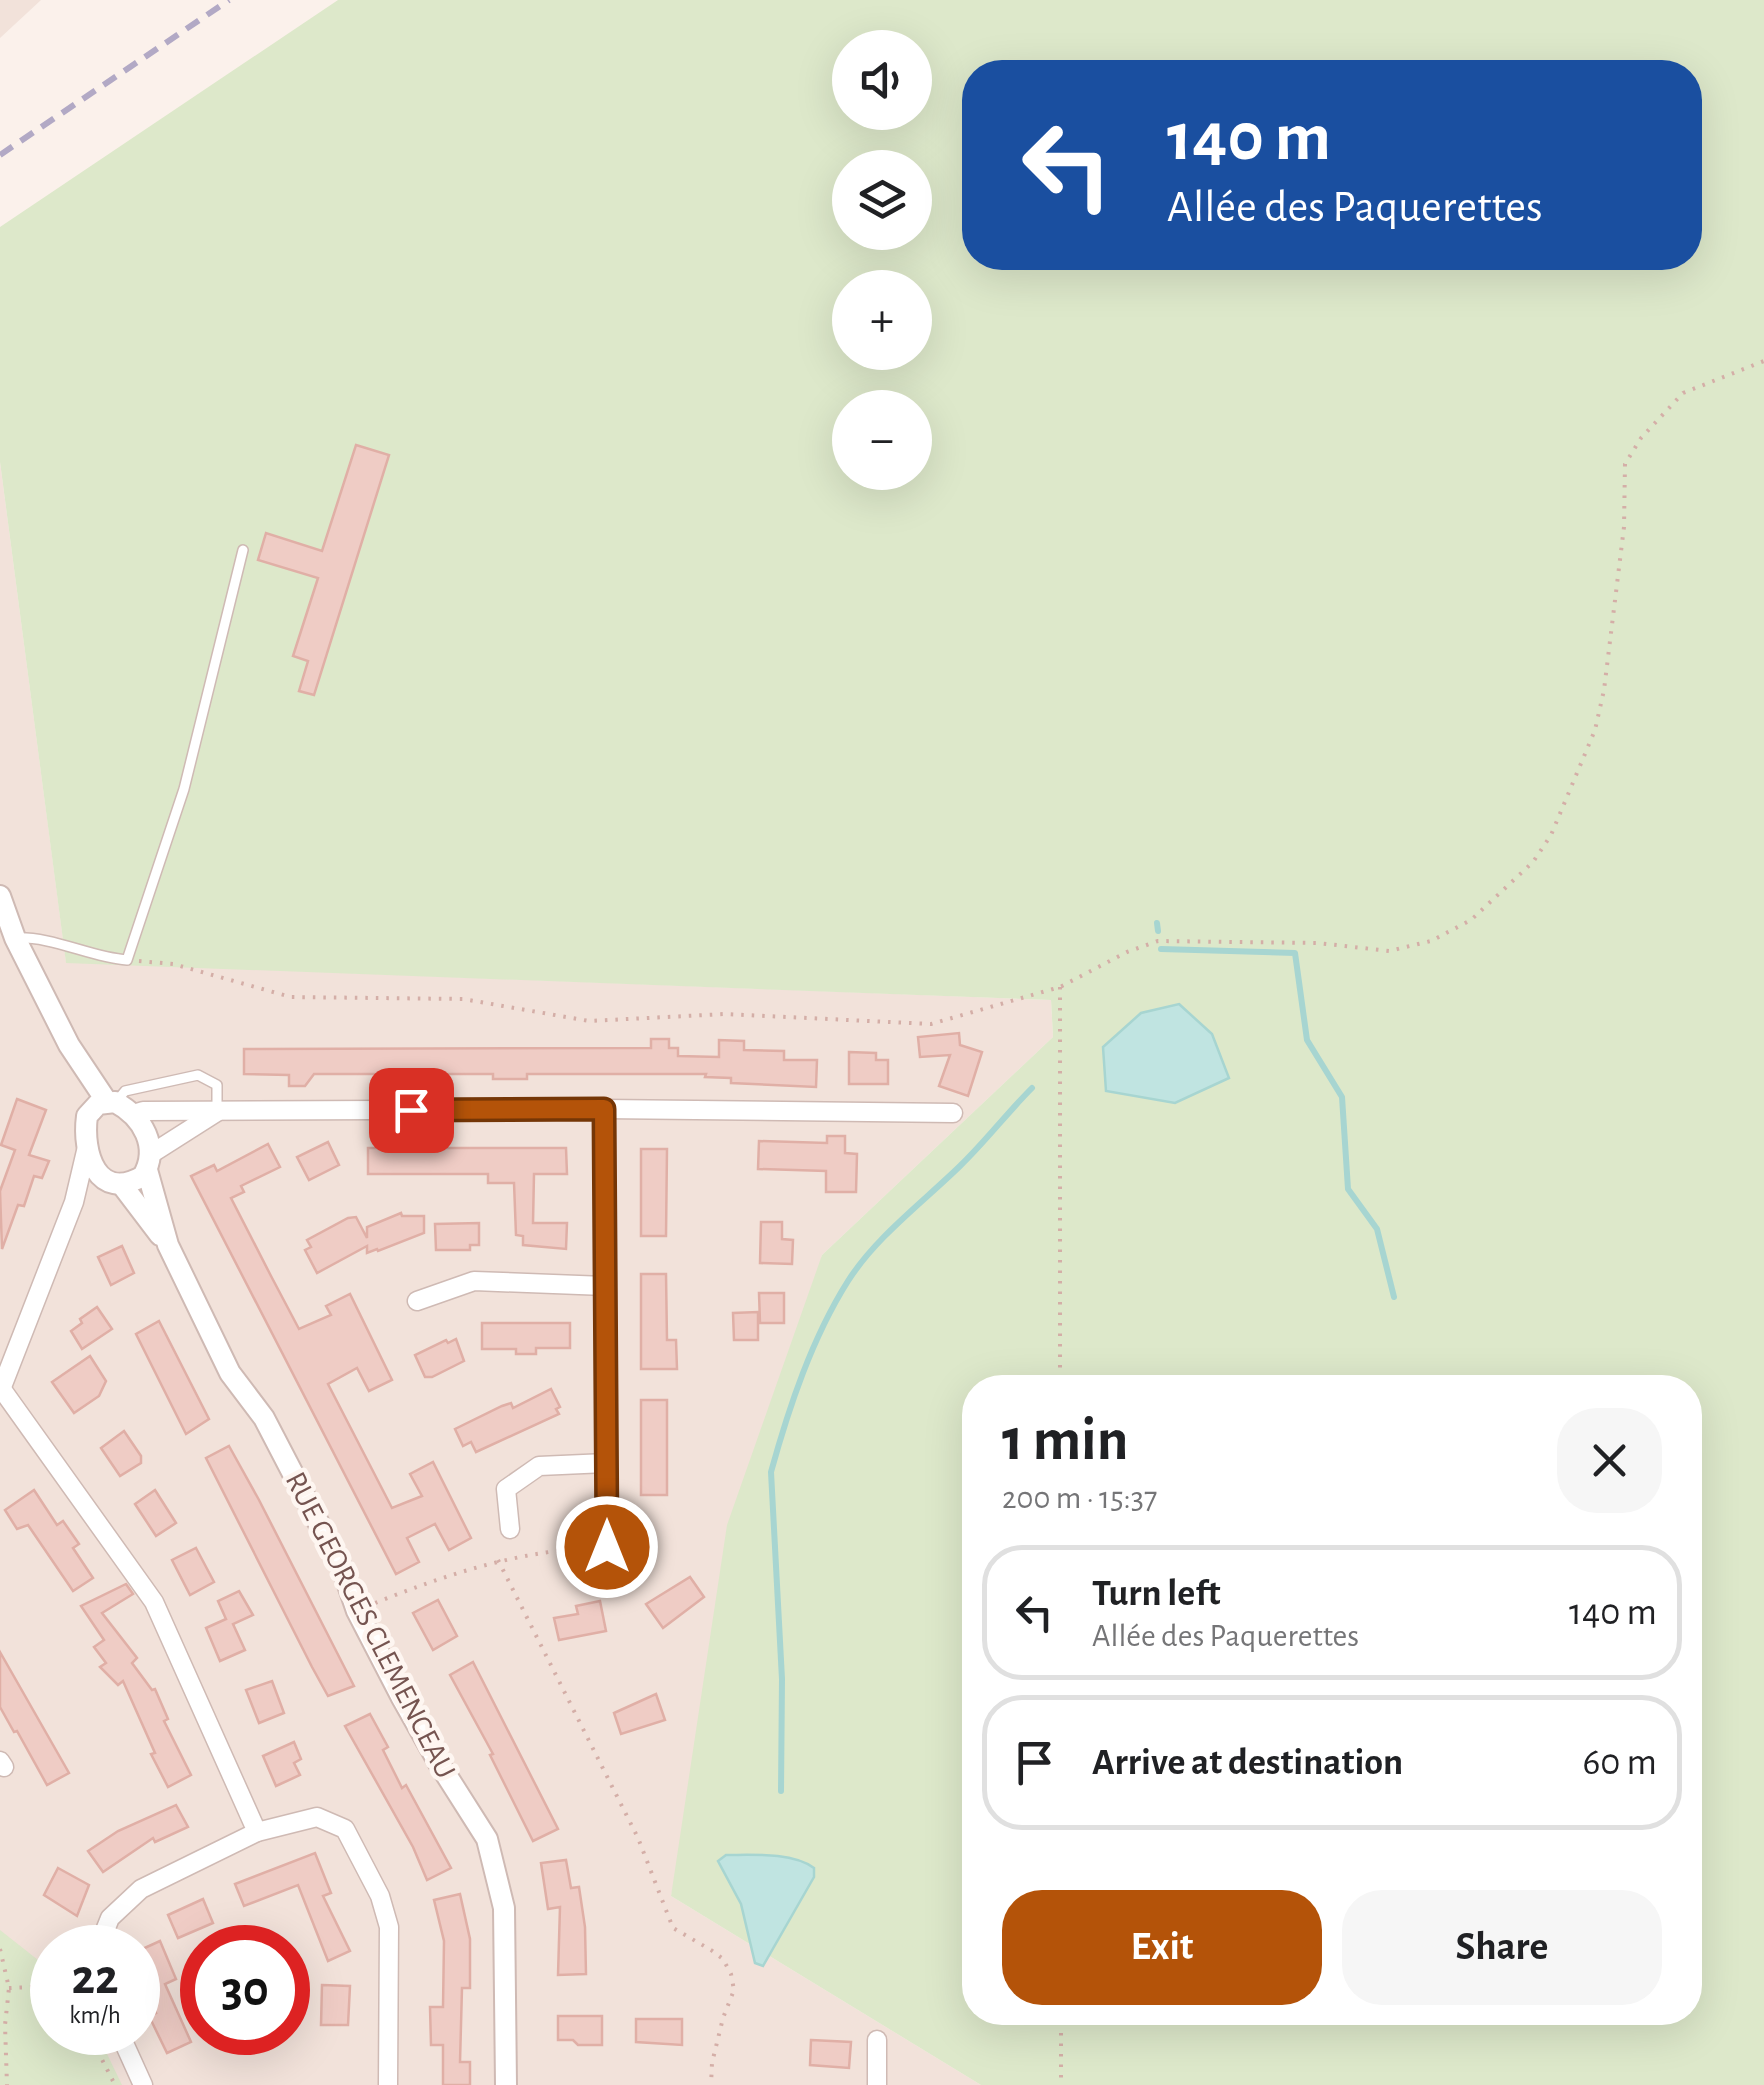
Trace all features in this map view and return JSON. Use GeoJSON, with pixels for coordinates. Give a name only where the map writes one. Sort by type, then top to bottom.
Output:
{"type":"FeatureCollection","features":[{"type":"Feature","properties":{"kind":"street","name":"RUE GEORGES CLEMENCEAU"},"geometry":{"type":"LineString","coordinates":[[0,896],[15,938],[69,1044],[111,1108],[149,1140],[149,1162],[168,1245],[230,1373],[264,1418],[343,1570],[357,1611],[440,1766],[488,1839],[504,1908],[506,2085]]}},
{"type":"Feature","properties":{"kind":"street"},"geometry":{"type":"LineString","coordinates":[[257,1832],[154,1602],[1,1390],[74,1202],[86,1151],[86,1124],[111,1108],[217,1112],[604,1109],[953,1113]]}},
{"type":"Feature","properties":{"kind":"street"},"geometry":{"type":"LineString","coordinates":[[604,1109],[607,1547]]}},
{"type":"Feature","properties":{"kind":"street"},"geometry":{"type":"LineString","coordinates":[[74,1202],[115,1183],[143,1176],[149,1162],[217,1112]]}},
{"type":"Feature","properties":{"kind":"street","name":"RUE GEORGES CLEMENCEAU"},"geometry":{"type":"LineString","coordinates":[[86,1151],[97,1172],[115,1183],[168,1245]]}},
{"type":"Feature","properties":{"kind":"street"},"geometry":{"type":"LineString","coordinates":[[416,1302],[474,1281],[605,1286]]}},
{"type":"Feature","properties":{"kind":"street"},"geometry":{"type":"LineString","coordinates":[[510,1529],[506,1489],[538,1466],[606,1463]]}},
{"type":"Feature","properties":{"kind":"street"},"geometry":{"type":"LineString","coordinates":[[107,1925],[141,1888],[257,1832],[317,1817],[345,1828],[380,1896],[389,1926],[388,2085]]}},
{"type":"Feature","properties":{"kind":"street"},"geometry":{"type":"LineString","coordinates":[[877,2040],[877,2085]]}},
{"type":"Feature","properties":{"kind":"street"},"geometry":{"type":"LineString","coordinates":[[129,2055],[143,2085]]}},
{"type":"Feature","properties":{"kind":"lane"},"geometry":{"type":"LineString","coordinates":[[15,938],[34,937],[108,959],[126,960],[184,789],[242,550]]}},
{"type":"Feature","properties":{"kind":"lane"},"geometry":{"type":"LineString","coordinates":[[111,1108],[125,1091],[198,1075],[217,1085],[217,1112]]}},
{"type":"Feature","properties":{"kind":"path"},"geometry":{"type":"LineString","coordinates":[[126,960],[173,964],[290,997],[463,998],[589,1021],[725,1014],[931,1024],[1060,987],[1127,952],[1158,941],[1318,943],[1389,951],[1431,941],[1472,920],[1533,862],[1551,835],[1596,730],[1624,528],[1625,464],[1642,438],[1683,393],[1764,362]]}},
{"type":"Feature","properties":{"kind":"path"},"geometry":{"type":"LineString","coordinates":[[1060,987],[1060,1375]]}},
{"type":"Feature","properties":{"kind":"path"},"geometry":{"type":"LineString","coordinates":[[357,1611],[498,1560],[554,1550],[607,1547]]}},
{"type":"Feature","properties":{"kind":"path"},"geometry":{"type":"LineString","coordinates":[[498,1560],[638,1838],[673,1928],[723,1959],[731,1974],[734,1990],[712,2063],[711,2085]]}},
{"type":"Feature","properties":{"kind":"path"},"geometry":{"type":"LineString","coordinates":[[0,1949],[8,1988],[7,2085]]}},
{"type":"Feature","properties":{"kind":"path"},"geometry":{"type":"LineString","coordinates":[[8,1988],[30,1988]]}},
{"type":"Feature","properties":{"kind":"path"},"geometry":{"type":"LineString","coordinates":[[1061,2025],[1061,2085]]}},
{"type":"Feature","properties":{"kind":"path"},"geometry":{"type":"LineString","coordinates":[[100,2055],[115,2085]]}},
{"type":"Feature","properties":{"kind":"shaded area"},"geometry":{"type":"Polygon","coordinates":[[[0,0],[41,0],[0,38],[0,0]]]}},
{"type":"Feature","properties":{"kind":"shaded area"},"geometry":{"type":"Polygon","coordinates":[[[0,462],[66,962],[1051,1000],[1053,1037],[822,1255],[671,1896],[981,2085],[0,2085],[0,462]]]}},
{"type":"Feature","properties":{"kind":"green space"},"geometry":{"type":"Polygon","coordinates":[[[338,0],[1764,0],[1764,2085],[981,2085],[671,1896],[727,1525],[822,1255],[1053,1037],[1051,1000],[66,963],[0,462],[0,227],[338,0]]]}},
{"type":"Feature","properties":{"kind":"green space"},"geometry":{"type":"Polygon","coordinates":[[[0,1930],[30,1954],[30,2055],[108,2055],[122,2085],[0,2085],[0,1930]]]}},
{"type":"Feature","properties":{"kind":"water"},"geometry":{"type":"Polygon","coordinates":[[[1179,1004],[1212,1034],[1229,1078],[1175,1103],[1106,1091],[1103,1047],[1141,1013],[1179,1004]]]}},
{"type":"Feature","properties":{"kind":"water"},"geometry":{"type":"Polygon","coordinates":[[[726,1855],[783,1857],[814,1868],[814,1877],[763,1966],[755,1963],[741,1904],[718,1861],[726,1855]]]}},
{"type":"Feature","properties":{"kind":"building"},"geometry":{"type":"Polygon","coordinates":[[[356,445],[389,455],[314,695],[299,691],[308,661],[293,656],[318,578],[258,560],[266,533],[322,551],[356,445]]]}},
{"type":"Feature","properties":{"kind":"building"},"geometry":{"type":"Polygon","coordinates":[[[959,1033],[960,1045],[982,1052],[968,1096],[939,1086],[950,1055],[920,1057],[918,1037],[959,1033]]]}},
{"type":"Feature","properties":{"kind":"building"},"geometry":{"type":"Polygon","coordinates":[[[651,1039],[669,1039],[669,1048],[678,1048],[678,1056],[719,1057],[719,1040],[744,1041],[744,1050],[784,1051],[784,1060],[817,1060],[816,1087],[731,1083],[731,1078],[705,1077],[706,1074],[527,1074],[527,1079],[493,1079],[493,1074],[314,1074],[305,1086],[289,1086],[289,1075],[244,1074],[244,1049],[651,1048],[651,1039]]]}},
{"type":"Feature","properties":{"kind":"building"},"geometry":{"type":"Polygon","coordinates":[[[849,1052],[876,1053],[876,1060],[888,1060],[888,1084],[849,1084],[849,1052]]]}},
{"type":"Feature","properties":{"kind":"building"},"geometry":{"type":"Polygon","coordinates":[[[17,1099],[46,1110],[29,1155],[49,1161],[42,1178],[34,1176],[24,1206],[18,1205],[2,1249],[0,1191],[15,1150],[1,1145],[17,1099]]]}},
{"type":"Feature","properties":{"kind":"building"},"geometry":{"type":"Polygon","coordinates":[[[827,1136],[845,1136],[845,1153],[857,1154],[856,1192],[826,1192],[826,1171],[758,1169],[759,1141],[827,1143],[827,1136]]]}},
{"type":"Feature","properties":{"kind":"building"},"geometry":{"type":"Polygon","coordinates":[[[328,1142],[339,1165],[309,1180],[297,1157],[328,1142]]]}},
{"type":"Feature","properties":{"kind":"building"},"geometry":{"type":"Polygon","coordinates":[[[268,1144],[280,1167],[241,1186],[244,1192],[231,1198],[271,1276],[299,1329],[331,1315],[326,1306],[350,1294],[392,1380],[369,1391],[357,1368],[328,1384],[392,1508],[422,1496],[410,1474],[433,1462],[471,1538],[449,1550],[435,1524],[407,1538],[419,1562],[396,1574],[191,1176],[214,1165],[217,1171],[268,1144]]]}},
{"type":"Feature","properties":{"kind":"building"},"geometry":{"type":"Polygon","coordinates":[[[368,1148],[566,1148],[567,1174],[534,1174],[533,1223],[567,1223],[566,1249],[523,1245],[523,1236],[516,1235],[514,1183],[488,1183],[488,1174],[368,1174],[368,1148]]]}},
{"type":"Feature","properties":{"kind":"building"},"geometry":{"type":"Polygon","coordinates":[[[641,1149],[667,1149],[666,1236],[641,1236],[641,1149]]]}},
{"type":"Feature","properties":{"kind":"building"},"geometry":{"type":"Polygon","coordinates":[[[401,1213],[424,1216],[424,1233],[378,1251],[367,1253],[367,1246],[317,1273],[305,1250],[311,1247],[307,1240],[356,1217],[367,1238],[367,1227],[401,1213]]]}},
{"type":"Feature","properties":{"kind":"building"},"geometry":{"type":"Polygon","coordinates":[[[761,1222],[782,1222],[782,1239],[793,1240],[792,1264],[760,1263],[761,1222]]]}},
{"type":"Feature","properties":{"kind":"building"},"geometry":{"type":"Polygon","coordinates":[[[479,1223],[479,1245],[470,1245],[470,1250],[436,1250],[435,1224],[479,1223]]]}},
{"type":"Feature","properties":{"kind":"building"},"geometry":{"type":"Polygon","coordinates":[[[122,1246],[134,1273],[111,1285],[98,1257],[122,1246]]]}},
{"type":"Feature","properties":{"kind":"building"},"geometry":{"type":"Polygon","coordinates":[[[641,1274],[666,1274],[667,1340],[676,1340],[677,1369],[641,1369],[641,1274]]]}},
{"type":"Feature","properties":{"kind":"building"},"geometry":{"type":"Polygon","coordinates":[[[759,1293],[784,1293],[784,1323],[760,1323],[759,1293]]]}},
{"type":"Feature","properties":{"kind":"building"},"geometry":{"type":"Polygon","coordinates":[[[97,1307],[112,1329],[82,1349],[71,1331],[97,1307]]]}},
{"type":"Feature","properties":{"kind":"building"},"geometry":{"type":"Polygon","coordinates":[[[758,1312],[758,1340],[734,1340],[733,1313],[758,1312]]]}},
{"type":"Feature","properties":{"kind":"building"},"geometry":{"type":"Polygon","coordinates":[[[159,1321],[209,1419],[186,1434],[136,1334],[159,1321]]]}},
{"type":"Feature","properties":{"kind":"building"},"geometry":{"type":"Polygon","coordinates":[[[482,1323],[570,1323],[570,1348],[536,1348],[536,1354],[516,1354],[516,1349],[482,1349],[482,1323]]]}},
{"type":"Feature","properties":{"kind":"building"},"geometry":{"type":"Polygon","coordinates":[[[456,1339],[464,1361],[425,1377],[415,1355],[456,1339]]]}},
{"type":"Feature","properties":{"kind":"building"},"geometry":{"type":"Polygon","coordinates":[[[90,1356],[106,1381],[99,1396],[74,1413],[52,1382],[90,1356]]]}},
{"type":"Feature","properties":{"kind":"building"},"geometry":{"type":"Polygon","coordinates":[[[551,1389],[560,1407],[556,1409],[559,1414],[476,1452],[471,1442],[463,1446],[455,1429],[502,1406],[511,1403],[513,1408],[551,1389]]]}},
{"type":"Feature","properties":{"kind":"building"},"geometry":{"type":"Polygon","coordinates":[[[641,1400],[667,1400],[667,1495],[641,1495],[641,1400]]]}},
{"type":"Feature","properties":{"kind":"building"},"geometry":{"type":"Polygon","coordinates":[[[124,1431],[141,1456],[141,1463],[120,1476],[101,1448],[124,1431]]]}},
{"type":"Feature","properties":{"kind":"building"},"geometry":{"type":"Polygon","coordinates":[[[229,1446],[354,1686],[328,1696],[312,1667],[206,1458],[229,1446]]]}},
{"type":"Feature","properties":{"kind":"building"},"geometry":{"type":"Polygon","coordinates":[[[34,1490],[57,1525],[63,1521],[79,1544],[73,1548],[93,1578],[73,1591],[28,1525],[17,1529],[5,1510],[34,1490]]]}},
{"type":"Feature","properties":{"kind":"building"},"geometry":{"type":"Polygon","coordinates":[[[155,1490],[176,1523],[156,1536],[135,1504],[155,1490]]]}},
{"type":"Feature","properties":{"kind":"building"},"geometry":{"type":"Polygon","coordinates":[[[196,1548],[214,1582],[190,1595],[172,1560],[196,1548]]]}},
{"type":"Feature","properties":{"kind":"building"},"geometry":{"type":"Polygon","coordinates":[[[690,1577],[704,1597],[663,1628],[646,1604],[690,1577]]]}},
{"type":"Feature","properties":{"kind":"building"},"geometry":{"type":"Polygon","coordinates":[[[126,1584],[133,1594],[102,1613],[137,1658],[132,1663],[155,1689],[168,1719],[164,1721],[191,1775],[168,1787],[123,1681],[118,1685],[100,1667],[106,1663],[94,1647],[104,1640],[81,1606],[126,1584]]]}},
{"type":"Feature","properties":{"kind":"building"},"geometry":{"type":"Polygon","coordinates":[[[239,1591],[253,1615],[233,1624],[245,1650],[220,1661],[206,1628],[226,1619],[218,1601],[239,1591]]]}},
{"type":"Feature","properties":{"kind":"building"},"geometry":{"type":"Polygon","coordinates":[[[438,1600],[457,1636],[433,1650],[413,1613],[438,1600]]]}},
{"type":"Feature","properties":{"kind":"building"},"geometry":{"type":"Polygon","coordinates":[[[600,1601],[606,1631],[559,1640],[554,1618],[578,1614],[576,1606],[600,1601]]]}},
{"type":"Feature","properties":{"kind":"building"},"geometry":{"type":"Polygon","coordinates":[[[0,1652],[69,1773],[47,1785],[0,1707],[0,1652]]]}},
{"type":"Feature","properties":{"kind":"building"},"geometry":{"type":"Polygon","coordinates":[[[473,1662],[558,1829],[533,1841],[490,1755],[493,1754],[450,1675],[473,1662]]]}},
{"type":"Feature","properties":{"kind":"building"},"geometry":{"type":"Polygon","coordinates":[[[272,1681],[284,1713],[259,1723],[246,1690],[272,1681]]]}},
{"type":"Feature","properties":{"kind":"building"},"geometry":{"type":"Polygon","coordinates":[[[656,1694],[665,1720],[621,1734],[614,1713],[656,1694]]]}},
{"type":"Feature","properties":{"kind":"building"},"geometry":{"type":"Polygon","coordinates":[[[370,1714],[388,1747],[383,1750],[402,1788],[406,1785],[451,1868],[427,1880],[413,1847],[345,1726],[370,1714]]]}},
{"type":"Feature","properties":{"kind":"building"},"geometry":{"type":"Polygon","coordinates":[[[294,1742],[301,1759],[294,1763],[300,1775],[276,1786],[263,1756],[294,1742]]]}},
{"type":"Feature","properties":{"kind":"building"},"geometry":{"type":"Polygon","coordinates":[[[176,1805],[188,1827],[155,1842],[153,1838],[103,1872],[88,1851],[118,1831],[176,1805]]]}},
{"type":"Feature","properties":{"kind":"building"},"geometry":{"type":"Polygon","coordinates":[[[315,1853],[331,1893],[323,1896],[350,1951],[328,1961],[298,1885],[244,1906],[235,1884],[315,1853]]]}},
{"type":"Feature","properties":{"kind":"building"},"geometry":{"type":"Polygon","coordinates":[[[566,1860],[571,1888],[579,1887],[586,1974],[558,1975],[560,1907],[548,1909],[541,1863],[566,1860]]]}},
{"type":"Feature","properties":{"kind":"building"},"geometry":{"type":"Polygon","coordinates":[[[58,1868],[89,1885],[77,1916],[44,1895],[58,1868]]]}},
{"type":"Feature","properties":{"kind":"building"},"geometry":{"type":"Polygon","coordinates":[[[460,1894],[470,1939],[470,1988],[462,1988],[460,2062],[470,2062],[470,2085],[443,2085],[443,2045],[431,2045],[430,2007],[443,2007],[444,1941],[434,1900],[460,1894]]]}},
{"type":"Feature","properties":{"kind":"building"},"geometry":{"type":"Polygon","coordinates":[[[203,1899],[213,1923],[180,1925],[178,1938],[168,1915],[203,1899]]]}},
{"type":"Feature","properties":{"kind":"building"},"geometry":{"type":"Polygon","coordinates":[[[160,1941],[176,1979],[165,1984],[180,2017],[180,2047],[167,2053],[160,2039],[160,1941]]]}},
{"type":"Feature","properties":{"kind":"building"},"geometry":{"type":"Polygon","coordinates":[[[322,1985],[350,1986],[348,2025],[321,2025],[322,1985]]]}},
{"type":"Feature","properties":{"kind":"building"},"geometry":{"type":"Polygon","coordinates":[[[558,2016],[602,2016],[602,2045],[558,2040],[558,2016]]]}},
{"type":"Feature","properties":{"kind":"building"},"geometry":{"type":"Polygon","coordinates":[[[636,2019],[682,2019],[682,2045],[636,2042],[636,2019]]]}},
{"type":"Feature","properties":{"kind":"building"},"geometry":{"type":"Polygon","coordinates":[[[811,2040],[851,2042],[849,2068],[810,2065],[811,2040]]]}},
{"type":"Feature","properties":{"kind":"waterway"},"geometry":{"type":"LineString","coordinates":[[1157,923],[1158,931]]}},
{"type":"Feature","properties":{"kind":"waterway"},"geometry":{"type":"LineString","coordinates":[[1161,949],[1295,953],[1307,1040],[1342,1097],[1348,1189],[1377,1229],[1394,1297]]}},
{"type":"Feature","properties":{"kind":"waterway"},"geometry":{"type":"LineString","coordinates":[[781,1791],[782,1679],[771,1472],[794,1398],[823,1326],[859,1265],[969,1157],[1032,1088]]}},
{"type":"Feature","properties":{"kind":"railway"},"geometry":{"type":"LineString","coordinates":[[0,155],[229,0]]}},
{"type":"Feature","properties":{"kind":"route"},"geometry":{"type":"LineString","coordinates":[[411,1110],[604,1109],[607,1547]]}}]}
